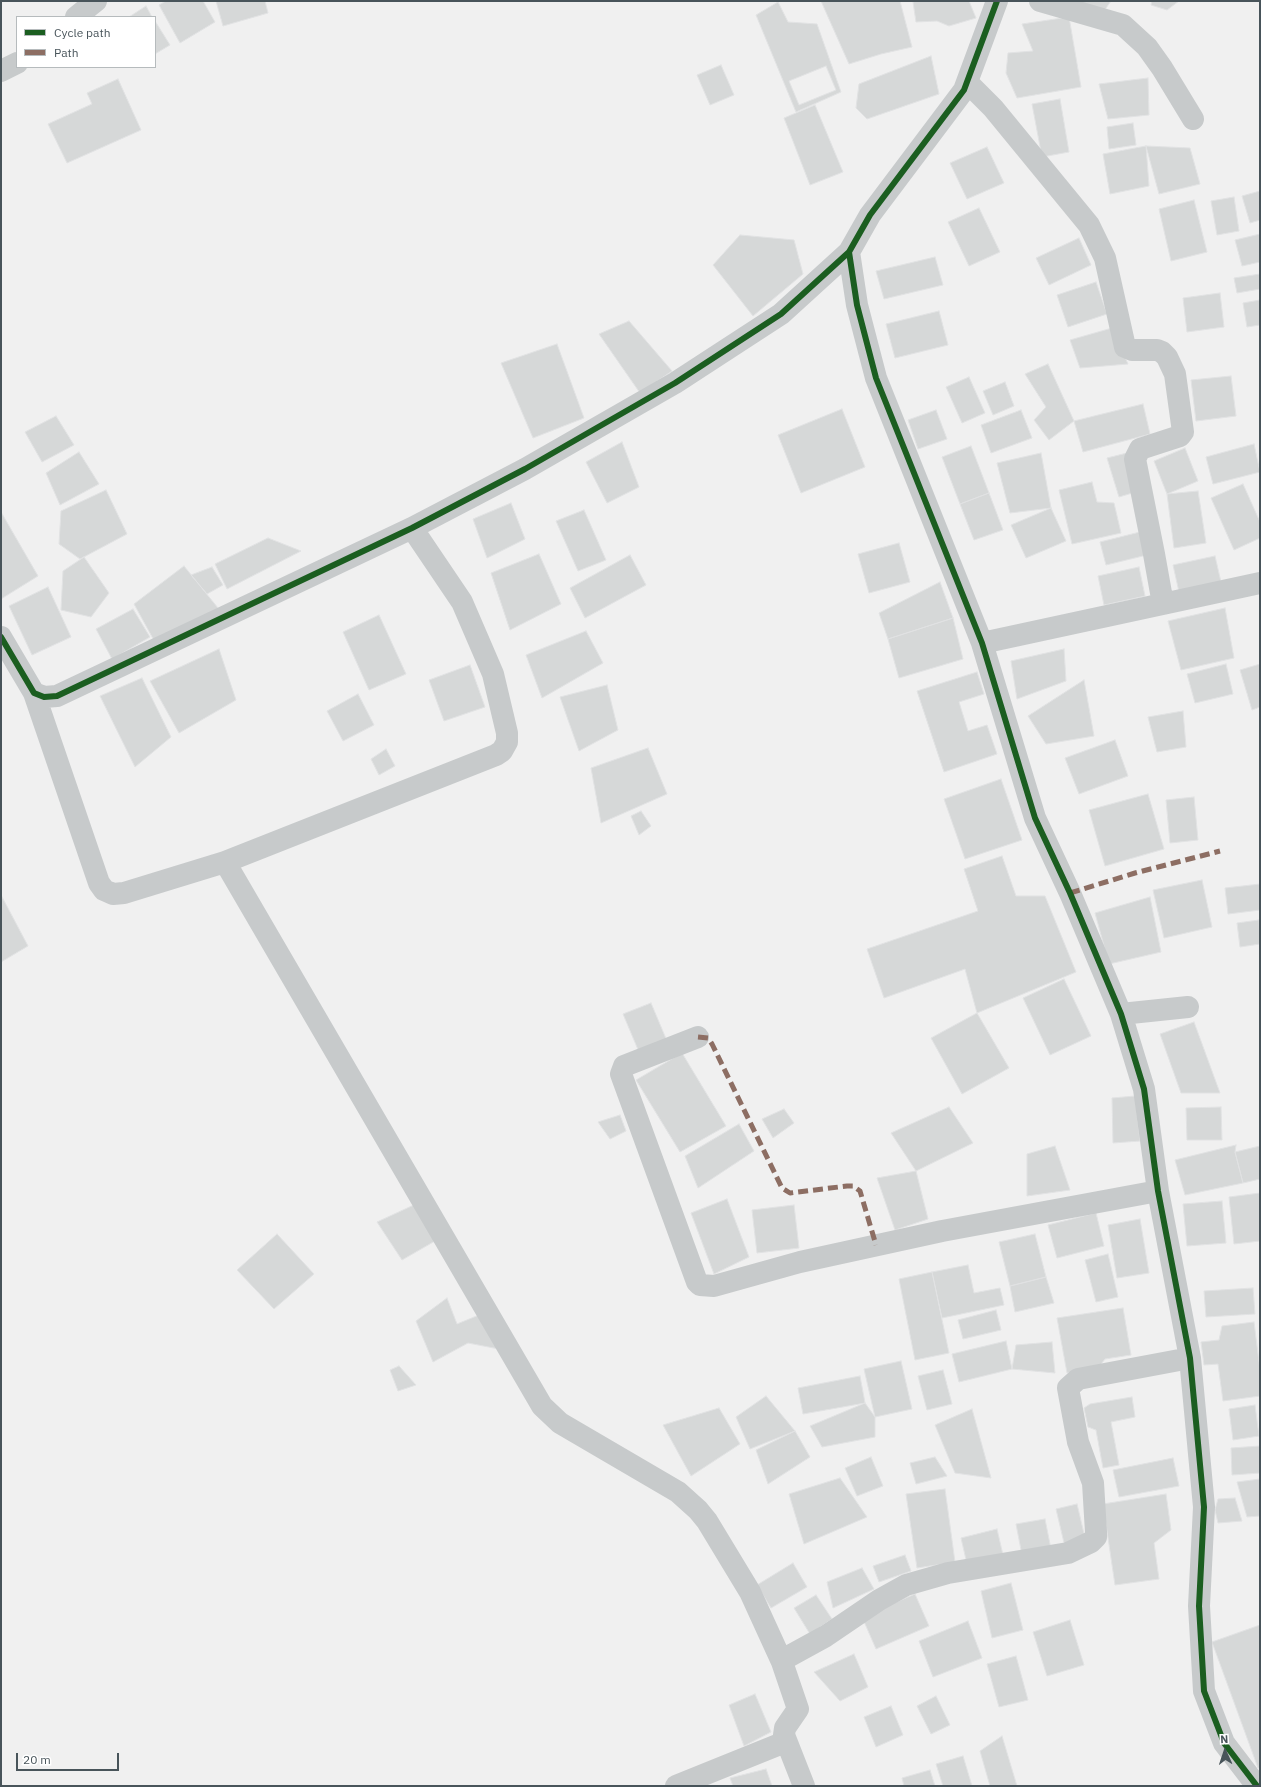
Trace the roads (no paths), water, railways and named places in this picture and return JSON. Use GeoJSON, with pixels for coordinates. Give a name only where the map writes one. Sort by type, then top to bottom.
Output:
{"type":"FeatureCollection","features":[{"type":"Feature","properties":{"kind":"street"},"geometry":{"type":"LineString","coordinates":[[77,16],[96,1]]}},
{"type":"Feature","properties":{"kind":"street"},"geometry":{"type":"LineString","coordinates":[[34,693],[44,697],[57,696],[412,528],[525,469],[675,382],[781,314],[849,252],[870,215],[964,90],[997,1]]}},
{"type":"Feature","properties":{"kind":"street"},"geometry":{"type":"LineString","coordinates":[[1040,1],[1123,25],[1147,47],[1162,68],[1193,119]]}},
{"type":"Feature","properties":{"kind":"street"},"geometry":{"type":"LineString","coordinates":[[1,71],[16,64]]}},
{"type":"Feature","properties":{"kind":"street"},"geometry":{"type":"LineString","coordinates":[[967,82],[993,108],[1090,225],[1105,258],[1125,347],[1132,350],[1157,350],[1162,352],[1167,357],[1175,374],[1183,432],[1180,436],[1140,449],[1135,459],[1163,604]]}},
{"type":"Feature","properties":{"kind":"street"},"geometry":{"type":"LineString","coordinates":[[849,252],[857,305],[876,378],[982,643],[1035,818],[1070,893],[1121,1014],[1144,1089],[1158,1191],[1190,1358],[1204,1507],[1199,1606],[1204,1691],[1224,1743],[1257,1786]]}},
{"type":"Feature","properties":{"kind":"street"},"geometry":{"type":"LineString","coordinates":[[1,637],[34,693],[99,883],[104,890],[113,894],[124,893],[225,862],[496,756],[502,751],[507,742],[507,733],[489,663],[462,602],[412,528]]}},
{"type":"Feature","properties":{"kind":"street"},"geometry":{"type":"LineString","coordinates":[[982,643],[1260,583]]}},
{"type":"Feature","properties":{"kind":"street"},"geometry":{"type":"LineString","coordinates":[[225,862],[542,1406],[560,1423],[678,1492],[698,1510],[707,1521],[750,1592],[782,1662],[798,1709],[784,1728],[785,1742],[804,1786]]}},
{"type":"Feature","properties":{"kind":"street"},"geometry":{"type":"LineString","coordinates":[[1121,1014],[1188,1007]]}},
{"type":"Feature","properties":{"kind":"street"},"geometry":{"type":"LineString","coordinates":[[698,1037],[624,1066],[621,1074],[697,1282],[700,1285],[714,1286],[800,1262],[942,1231],[1158,1191]]}},
{"type":"Feature","properties":{"kind":"street"},"geometry":{"type":"LineString","coordinates":[[782,1662],[784,1659],[826,1636],[879,1600],[906,1585],[948,1573],[1068,1553],[1091,1542],[1096,1537],[1093,1483],[1078,1442],[1068,1388],[1078,1379],[1190,1358]]}},
{"type":"Feature","properties":{"kind":"street"},"geometry":{"type":"LineString","coordinates":[[676,1786],[785,1742]]}}]}
